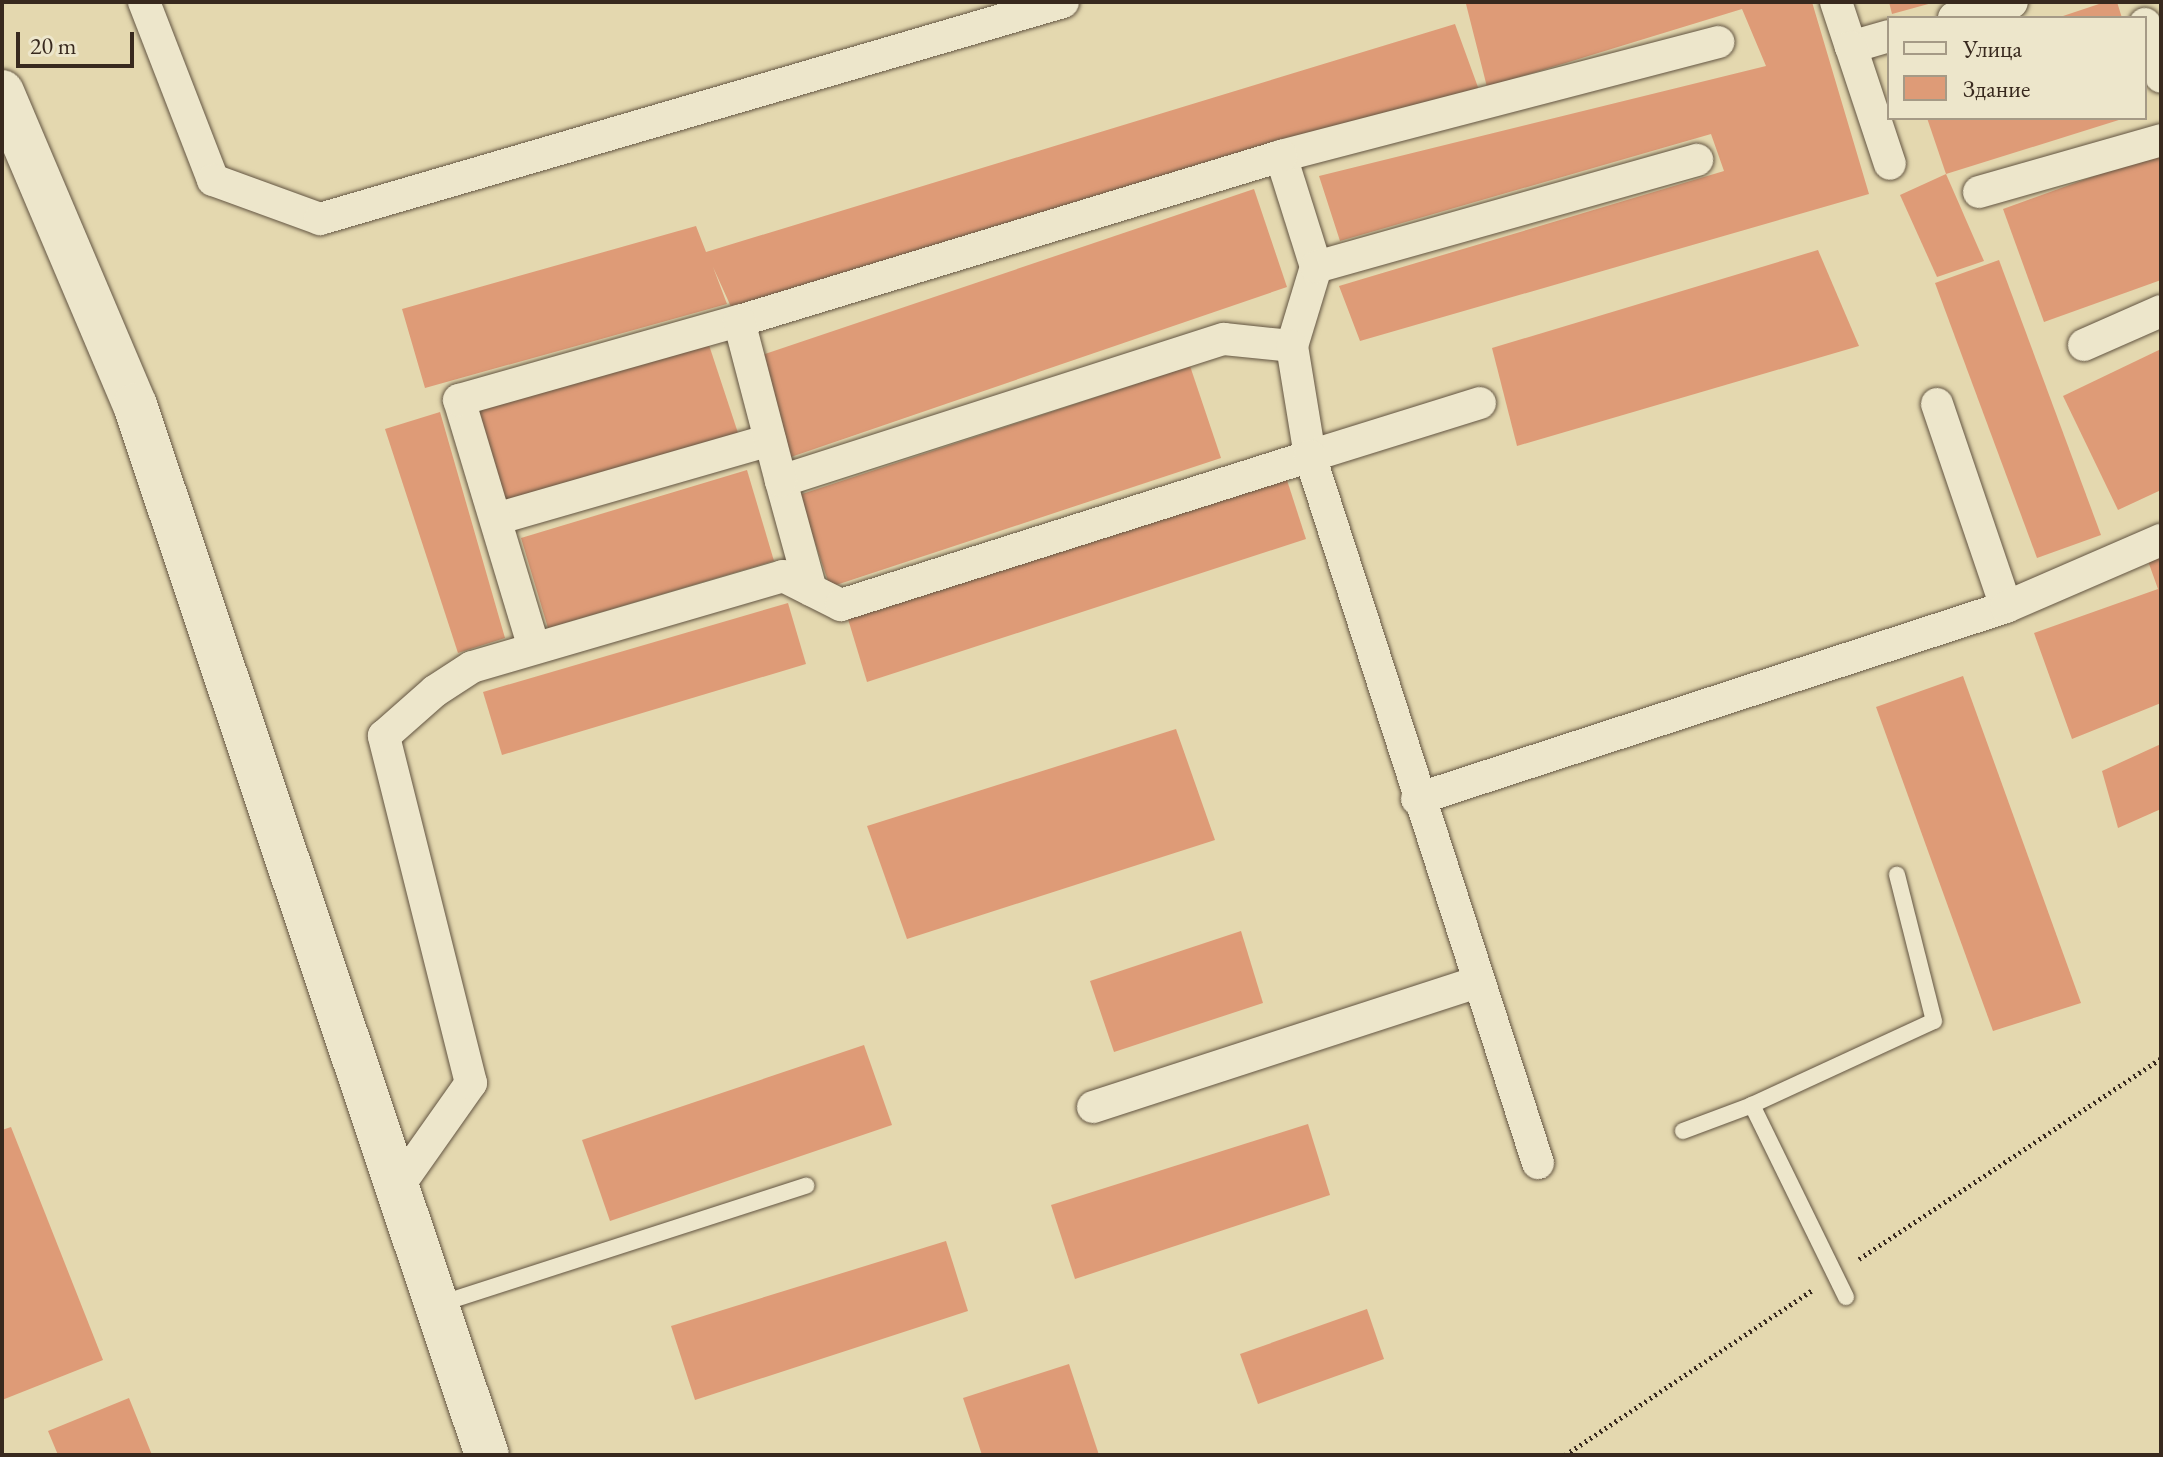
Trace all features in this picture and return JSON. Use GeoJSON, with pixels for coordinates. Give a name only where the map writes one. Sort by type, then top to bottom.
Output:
{"type":"FeatureCollection","features":[{"type":"Feature","properties":{"kind":"main road"},"geometry":{"type":"LineString","coordinates":[[2,92],[135,405],[440,1304],[487,1455]]}},
{"type":"Feature","properties":{"kind":"street"},"geometry":{"type":"LineString","coordinates":[[144,2],[213,180],[320,219],[1063,2]]}},
{"type":"Feature","properties":{"kind":"street"},"geometry":{"type":"LineString","coordinates":[[1836,2],[1890,164]]}},
{"type":"Feature","properties":{"kind":"street"},"geometry":{"type":"LineString","coordinates":[[1961,16],[2012,2]]}},
{"type":"Feature","properties":{"kind":"street"},"geometry":{"type":"LineString","coordinates":[[2147,31],[2161,77]]}},
{"type":"Feature","properties":{"kind":"street"},"geometry":{"type":"LineString","coordinates":[[1851,47],[1887,37]]}},
{"type":"Feature","properties":{"kind":"street"},"geometry":{"type":"LineString","coordinates":[[534,648],[459,400],[739,321],[1281,156],[1718,42]]}},
{"type":"Feature","properties":{"kind":"street"},"geometry":{"type":"LineString","coordinates":[[1979,192],[2161,140]]}},
{"type":"Feature","properties":{"kind":"street"},"geometry":{"type":"LineString","coordinates":[[1281,156],[1316,267],[1292,346],[1310,456],[1417,799],[1538,1163]]}},
{"type":"Feature","properties":{"kind":"street"},"geometry":{"type":"LineString","coordinates":[[1316,267],[1697,160]]}},
{"type":"Feature","properties":{"kind":"street"},"geometry":{"type":"LineString","coordinates":[[2084,345],[2161,311]]}},
{"type":"Feature","properties":{"kind":"street"},"geometry":{"type":"LineString","coordinates":[[739,321],[811,590]]}},
{"type":"Feature","properties":{"kind":"street"},"geometry":{"type":"LineString","coordinates":[[781,481],[1224,339],[1292,346]]}},
{"type":"Feature","properties":{"kind":"street"},"geometry":{"type":"LineString","coordinates":[[399,1185],[471,1083],[384,736],[472,667],[783,576],[841,605],[1480,403]]}},
{"type":"Feature","properties":{"kind":"street"},"geometry":{"type":"LineString","coordinates":[[1937,404],[2006,607]]}},
{"type":"Feature","properties":{"kind":"street"},"geometry":{"type":"LineString","coordinates":[[496,519],[770,440]]}},
{"type":"Feature","properties":{"kind":"street"},"geometry":{"type":"LineString","coordinates":[[1417,799],[2006,607],[2161,540]]}},
{"type":"Feature","properties":{"kind":"street"},"geometry":{"type":"LineString","coordinates":[[1093,1107],[1478,982]]}},
{"type":"Feature","properties":{"kind":"lane"},"geometry":{"type":"LineString","coordinates":[[1683,1131],[1752,1105],[1934,1021],[1897,875]]}},
{"type":"Feature","properties":{"kind":"lane"},"geometry":{"type":"LineString","coordinates":[[1752,1105],[1846,1297]]}},
{"type":"Feature","properties":{"kind":"lane"},"geometry":{"type":"LineString","coordinates":[[440,1304],[806,1186]]}},
{"type":"Feature","properties":{"kind":"path"},"geometry":{"type":"LineString","coordinates":[[1565,1455],[2161,1058]]}},
{"type":"Feature","properties":{"kind":"building"},"geometry":{"type":"Polygon","coordinates":[[[1812,2],[1869,194],[1360,341],[1339,286],[1724,171],[1711,134],[1340,241],[1319,176],[1766,66],[1742,9],[1487,87],[1466,4],[1812,2]]]}},
{"type":"Feature","properties":{"kind":"building"},"geometry":{"type":"Polygon","coordinates":[[[1889,2],[1932,2],[1932,3],[1892,14],[1889,2]]]}},
{"type":"Feature","properties":{"kind":"building"},"geometry":{"type":"Polygon","coordinates":[[[2105,2],[2117,2],[2121,16],[2063,16],[2105,2]]]}},
{"type":"Feature","properties":{"kind":"building"},"geometry":{"type":"Polygon","coordinates":[[[1455,24],[1479,90],[732,309],[713,267],[727,304],[425,388],[402,309],[696,226],[706,252],[1455,24]]]}},
{"type":"Feature","properties":{"kind":"building"},"geometry":{"type":"Polygon","coordinates":[[[1928,120],[2119,120],[1946,174],[1928,120]]]}},
{"type":"Feature","properties":{"kind":"building"},"geometry":{"type":"Polygon","coordinates":[[[2161,152],[2161,280],[2044,322],[2003,209],[2161,152]]]}},
{"type":"Feature","properties":{"kind":"building"},"geometry":{"type":"Polygon","coordinates":[[[1946,174],[1984,261],[1937,277],[1900,195],[1946,174]]]}},
{"type":"Feature","properties":{"kind":"building"},"geometry":{"type":"Polygon","coordinates":[[[1254,189],[1287,287],[788,458],[762,355],[1254,189]]]}},
{"type":"Feature","properties":{"kind":"building"},"geometry":{"type":"Polygon","coordinates":[[[1818,250],[1859,346],[1517,446],[1492,348],[1818,250]]]}},
{"type":"Feature","properties":{"kind":"building"},"geometry":{"type":"Polygon","coordinates":[[[1999,260],[2101,535],[2037,558],[1935,283],[1999,260]]]}},
{"type":"Feature","properties":{"kind":"building"},"geometry":{"type":"Polygon","coordinates":[[[708,342],[739,436],[505,505],[478,410],[708,342]]]}},
{"type":"Feature","properties":{"kind":"building"},"geometry":{"type":"Polygon","coordinates":[[[2161,349],[2161,490],[2118,510],[2063,396],[2161,349]]]}},
{"type":"Feature","properties":{"kind":"building"},"geometry":{"type":"Polygon","coordinates":[[[1190,366],[1221,458],[830,587],[799,495],[1190,366]]]}},
{"type":"Feature","properties":{"kind":"building"},"geometry":{"type":"Polygon","coordinates":[[[440,412],[505,638],[458,653],[385,429],[440,412]]]}},
{"type":"Feature","properties":{"kind":"building"},"geometry":{"type":"Polygon","coordinates":[[[747,470],[774,561],[548,628],[521,538],[747,470]]]}},
{"type":"Feature","properties":{"kind":"building"},"geometry":{"type":"Polygon","coordinates":[[[1286,477],[1306,539],[867,682],[848,619],[1286,477]]]}},
{"type":"Feature","properties":{"kind":"building"},"geometry":{"type":"Polygon","coordinates":[[[2161,555],[2161,703],[2072,739],[2034,633],[2158,589],[2148,561],[2161,555]]]}},
{"type":"Feature","properties":{"kind":"building"},"geometry":{"type":"Polygon","coordinates":[[[788,603],[806,664],[502,755],[483,692],[788,603]]]}},
{"type":"Feature","properties":{"kind":"building"},"geometry":{"type":"Polygon","coordinates":[[[1963,676],[2081,1003],[1993,1031],[1876,707],[1963,676]]]}},
{"type":"Feature","properties":{"kind":"building"},"geometry":{"type":"Polygon","coordinates":[[[1176,729],[1215,840],[907,939],[867,826],[1176,729]]]}},
{"type":"Feature","properties":{"kind":"building"},"geometry":{"type":"Polygon","coordinates":[[[2161,744],[2161,809],[2118,828],[2102,771],[2161,744]]]}},
{"type":"Feature","properties":{"kind":"building"},"geometry":{"type":"Polygon","coordinates":[[[1241,931],[1263,1003],[1114,1052],[1090,981],[1241,931]]]}},
{"type":"Feature","properties":{"kind":"building"},"geometry":{"type":"Polygon","coordinates":[[[864,1045],[892,1125],[610,1221],[582,1140],[864,1045]]]}},
{"type":"Feature","properties":{"kind":"building"},"geometry":{"type":"Polygon","coordinates":[[[1308,1124],[1330,1195],[1075,1279],[1051,1205],[1308,1124]]]}},
{"type":"Feature","properties":{"kind":"building"},"geometry":{"type":"Polygon","coordinates":[[[11,1127],[103,1360],[2,1400],[2,1130],[11,1127]]]}},
{"type":"Feature","properties":{"kind":"building"},"geometry":{"type":"Polygon","coordinates":[[[946,1241],[968,1311],[695,1400],[671,1326],[946,1241]]]}},
{"type":"Feature","properties":{"kind":"building"},"geometry":{"type":"Polygon","coordinates":[[[1367,1309],[1384,1359],[1258,1404],[1240,1354],[1367,1309]]]}},
{"type":"Feature","properties":{"kind":"building"},"geometry":{"type":"Polygon","coordinates":[[[1069,1364],[1099,1455],[982,1455],[963,1398],[1069,1364]]]}},
{"type":"Feature","properties":{"kind":"building"},"geometry":{"type":"Polygon","coordinates":[[[129,1398],[152,1455],[58,1455],[48,1431],[129,1398]]]}}]}
